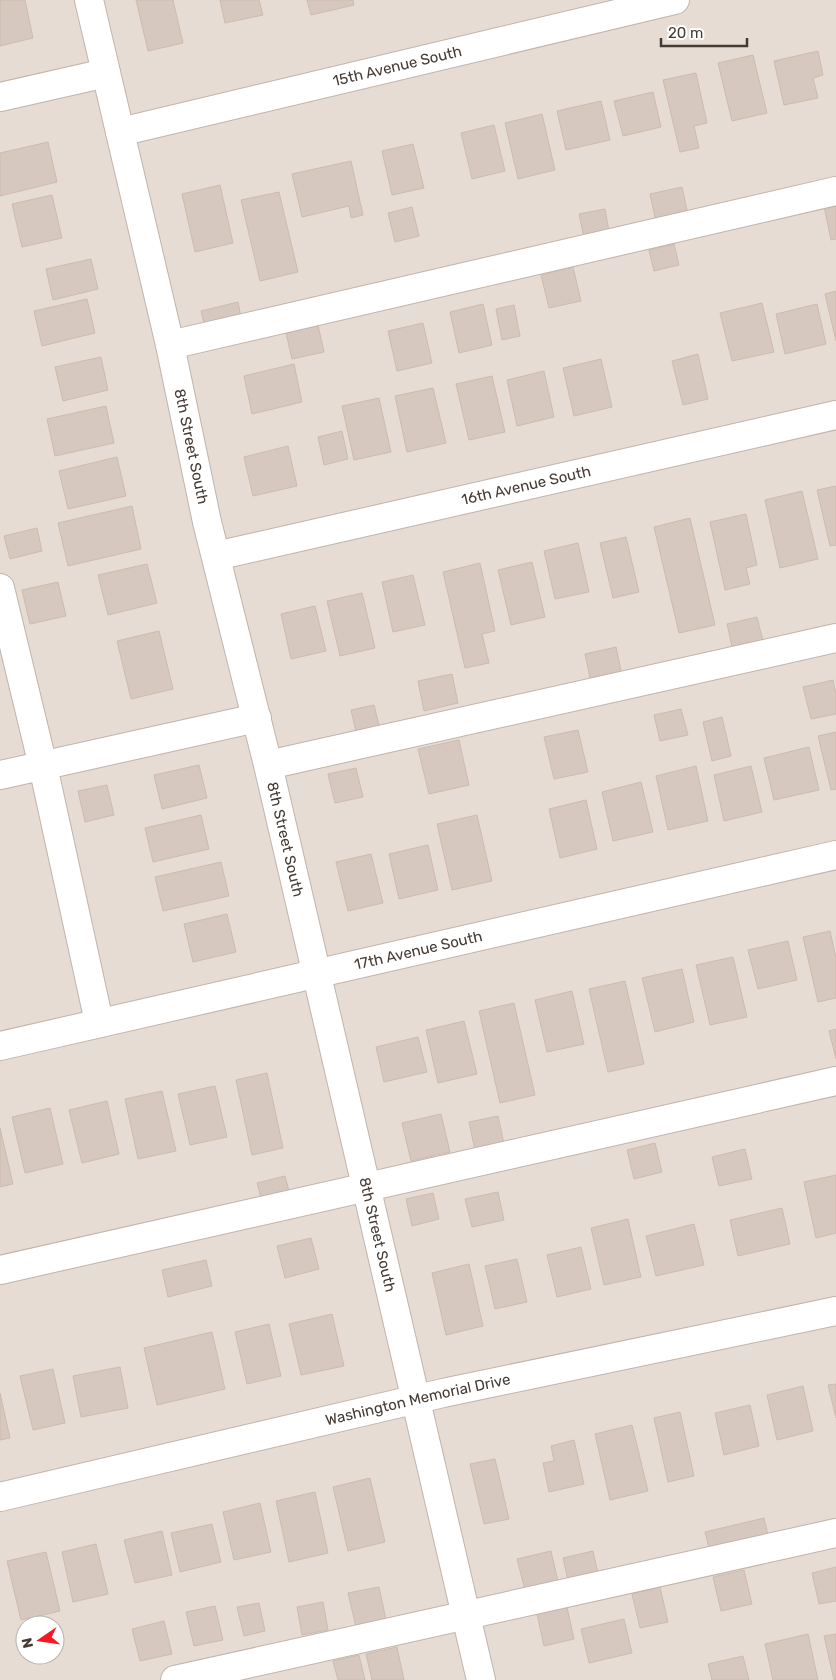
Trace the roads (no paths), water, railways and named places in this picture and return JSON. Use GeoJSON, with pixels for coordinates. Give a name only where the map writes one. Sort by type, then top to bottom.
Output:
{"type":"FeatureCollection","features":[{"type":"Feature","properties":{"kind":"street","name":"8th Street South"},"geometry":{"type":"LineString","coordinates":[[89,0],[170,345],[224,596],[257,718],[482,1680]]}},
{"type":"Feature","properties":{"kind":"street","name":"15th Avenue South"},"geometry":{"type":"LineString","coordinates":[[120,132],[675,0]]}},
{"type":"Feature","properties":{"kind":"street"},"geometry":{"type":"LineString","coordinates":[[0,97],[106,73]]}},
{"type":"Feature","properties":{"kind":"street"},"geometry":{"type":"LineString","coordinates":[[170,345],[836,191]]}},
{"type":"Feature","properties":{"kind":"street","name":"16th Avenue South"},"geometry":{"type":"LineString","coordinates":[[216,556],[836,415]]}},
{"type":"Feature","properties":{"kind":"street"},"geometry":{"type":"LineString","coordinates":[[0,588],[43,766],[99,1022]]}},
{"type":"Feature","properties":{"kind":"street"},"geometry":{"type":"LineString","coordinates":[[268,765],[836,638]]}},
{"type":"Feature","properties":{"kind":"street"},"geometry":{"type":"LineString","coordinates":[[0,775],[257,718]]}},
{"type":"Feature","properties":{"kind":"street","name":"17th Avenue South"},"geometry":{"type":"LineString","coordinates":[[0,1046],[836,855]]}},
{"type":"Feature","properties":{"kind":"street"},"geometry":{"type":"LineString","coordinates":[[0,1270],[836,1081]]}},
{"type":"Feature","properties":{"kind":"street","name":"Washington Memorial Drive"},"geometry":{"type":"LineString","coordinates":[[0,1497],[416,1399],[836,1311]]}},
{"type":"Feature","properties":{"kind":"street"},"geometry":{"type":"LineString","coordinates":[[175,1680],[836,1533]]}}]}
